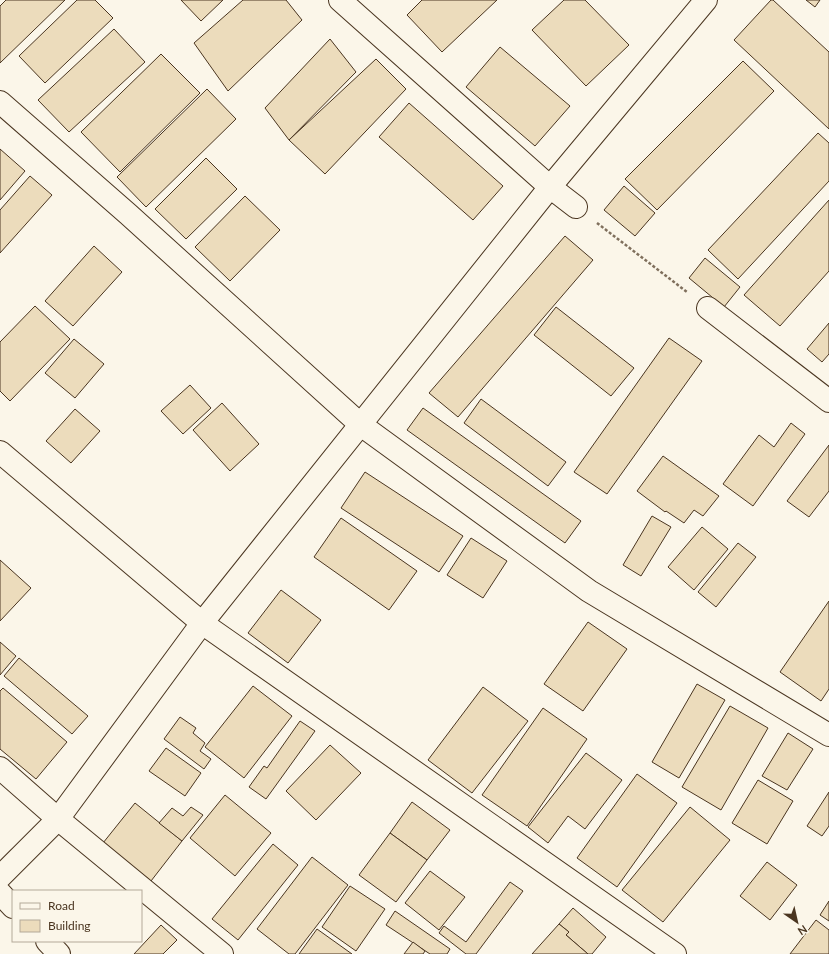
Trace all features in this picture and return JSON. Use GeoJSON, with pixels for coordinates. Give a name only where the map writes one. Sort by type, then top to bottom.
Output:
{"type":"FeatureCollection","features":[{"type":"Feature","properties":{"kind":"street"},"geometry":{"type":"LineString","coordinates":[[340,0],[550,187],[576,207]]}},
{"type":"Feature","properties":{"kind":"street"},"geometry":{"type":"LineString","coordinates":[[0,877],[58,819],[202,623],[550,187],[706,0]]}},
{"type":"Feature","properties":{"kind":"street"},"geometry":{"type":"LineString","coordinates":[[0,102],[134,220],[361,425],[589,591],[829,735]]}},
{"type":"Feature","properties":{"kind":"street"},"geometry":{"type":"LineString","coordinates":[[708,308],[829,401]]}},
{"type":"Feature","properties":{"kind":"street"},"geometry":{"type":"LineString","coordinates":[[0,452],[202,623],[675,954]]}},
{"type":"Feature","properties":{"kind":"street"},"geometry":{"type":"LineString","coordinates":[[0,768],[58,819],[222,954]]}},
{"type":"Feature","properties":{"kind":"street"},"geometry":{"type":"LineString","coordinates":[[0,893],[12,906]]}},
{"type":"Feature","properties":{"kind":"street"},"geometry":{"type":"LineString","coordinates":[[48,942],[59,954]]}},
{"type":"Feature","properties":{"kind":"path"},"geometry":{"type":"LineString","coordinates":[[576,207],[708,308]]}},
{"type":"Feature","properties":{"kind":"building"},"geometry":{"type":"Polygon","coordinates":[[[6,0],[65,0],[0,63],[0,6],[6,0]]]}},
{"type":"Feature","properties":{"kind":"building"},"geometry":{"type":"Polygon","coordinates":[[[77,0],[95,0],[113,18],[45,83],[19,56],[77,0]]]}},
{"type":"Feature","properties":{"kind":"building"},"geometry":{"type":"Polygon","coordinates":[[[181,0],[223,0],[201,21],[181,0]]]}},
{"type":"Feature","properties":{"kind":"building"},"geometry":{"type":"Polygon","coordinates":[[[243,0],[286,0],[302,20],[228,91],[194,43],[243,0]]]}},
{"type":"Feature","properties":{"kind":"building"},"geometry":{"type":"Polygon","coordinates":[[[422,0],[497,0],[442,52],[407,15],[422,0]]]}},
{"type":"Feature","properties":{"kind":"building"},"geometry":{"type":"Polygon","coordinates":[[[564,0],[585,0],[629,45],[586,86],[532,30],[564,0]]]}},
{"type":"Feature","properties":{"kind":"building"},"geometry":{"type":"Polygon","coordinates":[[[771,0],[773,0],[829,52],[829,129],[734,40],[771,0]]]}},
{"type":"Feature","properties":{"kind":"building"},"geometry":{"type":"Polygon","coordinates":[[[806,0],[820,0],[815,7],[806,0]]]}},
{"type":"Feature","properties":{"kind":"building"},"geometry":{"type":"Polygon","coordinates":[[[114,29],[145,62],[69,132],[38,100],[114,29]]]}},
{"type":"Feature","properties":{"kind":"building"},"geometry":{"type":"Polygon","coordinates":[[[330,39],[356,72],[289,140],[265,108],[330,39]]]}},
{"type":"Feature","properties":{"kind":"building"},"geometry":{"type":"Polygon","coordinates":[[[500,47],[570,106],[535,146],[466,87],[500,47]]]}},
{"type":"Feature","properties":{"kind":"building"},"geometry":{"type":"Polygon","coordinates":[[[161,54],[200,93],[120,172],[81,132],[161,54]]]}},
{"type":"Feature","properties":{"kind":"building"},"geometry":{"type":"Polygon","coordinates":[[[376,59],[406,89],[325,174],[289,140],[376,59]]]}},
{"type":"Feature","properties":{"kind":"building"},"geometry":{"type":"Polygon","coordinates":[[[743,61],[774,91],[657,210],[625,179],[743,61]]]}},
{"type":"Feature","properties":{"kind":"building"},"geometry":{"type":"Polygon","coordinates":[[[207,89],[236,119],[146,207],[117,177],[207,89]]]}},
{"type":"Feature","properties":{"kind":"building"},"geometry":{"type":"Polygon","coordinates":[[[409,103],[503,186],[473,220],[379,137],[409,103]]]}},
{"type":"Feature","properties":{"kind":"building"},"geometry":{"type":"Polygon","coordinates":[[[818,133],[829,143],[829,181],[738,279],[708,250],[818,133]]]}},
{"type":"Feature","properties":{"kind":"building"},"geometry":{"type":"Polygon","coordinates":[[[0,149],[25,171],[0,200],[0,149]]]}},
{"type":"Feature","properties":{"kind":"building"},"geometry":{"type":"Polygon","coordinates":[[[206,158],[237,189],[186,239],[155,209],[206,158]]]}},
{"type":"Feature","properties":{"kind":"building"},"geometry":{"type":"Polygon","coordinates":[[[30,176],[52,195],[0,253],[0,210],[30,176]]]}},
{"type":"Feature","properties":{"kind":"building"},"geometry":{"type":"Polygon","coordinates":[[[624,186],[655,213],[635,236],[604,210],[624,186]]]}},
{"type":"Feature","properties":{"kind":"building"},"geometry":{"type":"Polygon","coordinates":[[[245,196],[280,230],[230,281],[195,247],[245,196]]]}},
{"type":"Feature","properties":{"kind":"building"},"geometry":{"type":"Polygon","coordinates":[[[829,200],[829,271],[780,326],[744,295],[829,200]]]}},
{"type":"Feature","properties":{"kind":"building"},"geometry":{"type":"Polygon","coordinates":[[[565,236],[593,260],[458,417],[429,393],[565,236]]]}},
{"type":"Feature","properties":{"kind":"building"},"geometry":{"type":"Polygon","coordinates":[[[94,246],[122,272],[73,326],[45,301],[94,246]]]}},
{"type":"Feature","properties":{"kind":"building"},"geometry":{"type":"Polygon","coordinates":[[[705,258],[740,287],[724,307],[689,278],[705,258]]]}},
{"type":"Feature","properties":{"kind":"building"},"geometry":{"type":"Polygon","coordinates":[[[35,306],[70,339],[10,401],[0,391],[0,342],[35,306]]]}},
{"type":"Feature","properties":{"kind":"building"},"geometry":{"type":"Polygon","coordinates":[[[556,307],[634,368],[611,396],[534,335],[556,307]]]}},
{"type":"Feature","properties":{"kind":"building"},"geometry":{"type":"Polygon","coordinates":[[[829,323],[829,354],[822,362],[807,349],[829,323]]]}},
{"type":"Feature","properties":{"kind":"building"},"geometry":{"type":"Polygon","coordinates":[[[669,338],[702,361],[607,494],[574,472],[669,338]]]}},
{"type":"Feature","properties":{"kind":"building"},"geometry":{"type":"Polygon","coordinates":[[[74,339],[104,364],[75,398],[45,373],[74,339]]]}},
{"type":"Feature","properties":{"kind":"building"},"geometry":{"type":"Polygon","coordinates":[[[190,385],[211,408],[183,434],[161,411],[190,385]]]}},
{"type":"Feature","properties":{"kind":"building"},"geometry":{"type":"Polygon","coordinates":[[[481,399],[566,462],[548,486],[464,423],[481,399]]]}},
{"type":"Feature","properties":{"kind":"building"},"geometry":{"type":"Polygon","coordinates":[[[222,403],[259,444],[230,471],[193,430],[222,403]]]}},
{"type":"Feature","properties":{"kind":"building"},"geometry":{"type":"Polygon","coordinates":[[[423,408],[581,521],[565,543],[407,430],[423,408]]]}},
{"type":"Feature","properties":{"kind":"building"},"geometry":{"type":"Polygon","coordinates":[[[75,409],[100,431],[71,463],[46,441],[75,409]]]}},
{"type":"Feature","properties":{"kind":"building"},"geometry":{"type":"Polygon","coordinates":[[[791,423],[805,434],[753,506],[723,484],[759,435],[774,447],[791,423]]]}},
{"type":"Feature","properties":{"kind":"building"},"geometry":{"type":"Polygon","coordinates":[[[829,445],[829,491],[809,517],[787,501],[829,445]]]}},
{"type":"Feature","properties":{"kind":"building"},"geometry":{"type":"Polygon","coordinates":[[[663,456],[719,496],[703,516],[694,510],[684,523],[666,511],[665,512],[637,491],[663,456]]]}},
{"type":"Feature","properties":{"kind":"building"},"geometry":{"type":"Polygon","coordinates":[[[365,472],[463,536],[439,572],[341,508],[365,472]]]}},
{"type":"Feature","properties":{"kind":"building"},"geometry":{"type":"Polygon","coordinates":[[[652,516],[671,527],[641,576],[623,565],[652,516]]]}},
{"type":"Feature","properties":{"kind":"building"},"geometry":{"type":"Polygon","coordinates":[[[341,518],[417,571],[389,610],[314,557],[341,518]]]}},
{"type":"Feature","properties":{"kind":"building"},"geometry":{"type":"Polygon","coordinates":[[[702,527],[728,549],[694,590],[668,567],[702,527]]]}},
{"type":"Feature","properties":{"kind":"building"},"geometry":{"type":"Polygon","coordinates":[[[471,538],[507,561],[483,598],[447,575],[471,538]]]}},
{"type":"Feature","properties":{"kind":"building"},"geometry":{"type":"Polygon","coordinates":[[[738,543],[756,557],[716,607],[698,592],[738,543]]]}},
{"type":"Feature","properties":{"kind":"building"},"geometry":{"type":"Polygon","coordinates":[[[0,560],[31,588],[0,621],[0,560]]]}},
{"type":"Feature","properties":{"kind":"building"},"geometry":{"type":"Polygon","coordinates":[[[281,590],[321,620],[288,663],[248,633],[281,590]]]}},
{"type":"Feature","properties":{"kind":"building"},"geometry":{"type":"Polygon","coordinates":[[[829,601],[829,689],[821,701],[780,672],[829,601]]]}},
{"type":"Feature","properties":{"kind":"building"},"geometry":{"type":"Polygon","coordinates":[[[588,622],[627,649],[583,711],[544,684],[588,622]]]}},
{"type":"Feature","properties":{"kind":"building"},"geometry":{"type":"Polygon","coordinates":[[[0,642],[16,656],[0,675],[0,642]]]}},
{"type":"Feature","properties":{"kind":"building"},"geometry":{"type":"Polygon","coordinates":[[[19,658],[88,716],[72,734],[4,676],[19,658]]]}},
{"type":"Feature","properties":{"kind":"building"},"geometry":{"type":"Polygon","coordinates":[[[697,684],[725,700],[679,778],[652,762],[697,684]]]}},
{"type":"Feature","properties":{"kind":"building"},"geometry":{"type":"Polygon","coordinates":[[[253,686],[292,716],[244,778],[205,747],[253,686]]]}},
{"type":"Feature","properties":{"kind":"building"},"geometry":{"type":"Polygon","coordinates":[[[483,687],[528,721],[472,793],[428,760],[483,687]]]}},
{"type":"Feature","properties":{"kind":"building"},"geometry":{"type":"Polygon","coordinates":[[[3,688],[67,742],[36,779],[0,749],[0,691],[3,688]]]}},
{"type":"Feature","properties":{"kind":"building"},"geometry":{"type":"Polygon","coordinates":[[[730,706],[768,728],[721,810],[682,787],[730,706]]]}},
{"type":"Feature","properties":{"kind":"building"},"geometry":{"type":"Polygon","coordinates":[[[543,708],[587,739],[527,826],[482,795],[543,708]]]}},
{"type":"Feature","properties":{"kind":"building"},"geometry":{"type":"Polygon","coordinates":[[[180,717],[196,728],[193,733],[205,743],[200,751],[211,759],[204,769],[164,739],[180,717]]]}},
{"type":"Feature","properties":{"kind":"building"},"geometry":{"type":"Polygon","coordinates":[[[300,721],[315,731],[266,799],[249,787],[264,766],[267,768],[300,721]]]}},
{"type":"Feature","properties":{"kind":"building"},"geometry":{"type":"Polygon","coordinates":[[[788,733],[813,749],[787,790],[762,776],[788,733]]]}},
{"type":"Feature","properties":{"kind":"building"},"geometry":{"type":"Polygon","coordinates":[[[330,745],[361,773],[316,820],[286,791],[330,745]]]}},
{"type":"Feature","properties":{"kind":"building"},"geometry":{"type":"Polygon","coordinates":[[[166,748],[201,773],[185,796],[149,771],[166,748]]]}},
{"type":"Feature","properties":{"kind":"building"},"geometry":{"type":"Polygon","coordinates":[[[586,753],[622,780],[585,829],[568,816],[548,843],[528,827],[586,753]]]}},
{"type":"Feature","properties":{"kind":"building"},"geometry":{"type":"Polygon","coordinates":[[[637,774],[677,803],[617,887],[577,858],[637,774]]]}},
{"type":"Feature","properties":{"kind":"building"},"geometry":{"type":"Polygon","coordinates":[[[758,780],[793,801],[767,844],[732,823],[758,780]]]}},
{"type":"Feature","properties":{"kind":"building"},"geometry":{"type":"Polygon","coordinates":[[[829,792],[829,826],[822,836],[807,826],[829,792]]]}},
{"type":"Feature","properties":{"kind":"building"},"geometry":{"type":"Polygon","coordinates":[[[225,795],[271,833],[235,876],[190,838],[225,795]]]}},
{"type":"Feature","properties":{"kind":"building"},"geometry":{"type":"Polygon","coordinates":[[[412,802],[450,830],[427,860],[390,833],[412,802]]]}},
{"type":"Feature","properties":{"kind":"building"},"geometry":{"type":"Polygon","coordinates":[[[135,803],[182,841],[151,881],[103,843],[135,803]]]}},
{"type":"Feature","properties":{"kind":"building"},"geometry":{"type":"Polygon","coordinates":[[[191,807],[203,815],[182,841],[159,823],[172,808],[183,816],[191,807]]]}},
{"type":"Feature","properties":{"kind":"building"},"geometry":{"type":"Polygon","coordinates":[[[690,807],[730,840],[663,922],[622,890],[690,807]]]}},
{"type":"Feature","properties":{"kind":"building"},"geometry":{"type":"Polygon","coordinates":[[[390,833],[427,860],[396,902],[359,875],[390,833]]]}},
{"type":"Feature","properties":{"kind":"building"},"geometry":{"type":"Polygon","coordinates":[[[273,844],[298,865],[238,940],[212,919],[273,844]]]}},
{"type":"Feature","properties":{"kind":"building"},"geometry":{"type":"Polygon","coordinates":[[[312,857],[348,885],[295,954],[289,954],[257,929],[312,857]]]}},
{"type":"Feature","properties":{"kind":"building"},"geometry":{"type":"Polygon","coordinates":[[[767,862],[797,885],[770,920],[740,896],[767,862]]]}},
{"type":"Feature","properties":{"kind":"building"},"geometry":{"type":"Polygon","coordinates":[[[430,871],[465,897],[439,930],[405,903],[430,871]]]}},
{"type":"Feature","properties":{"kind":"building"},"geometry":{"type":"Polygon","coordinates":[[[510,882],[523,891],[476,954],[466,954],[439,933],[444,926],[466,942],[510,882]]]}},
{"type":"Feature","properties":{"kind":"building"},"geometry":{"type":"Polygon","coordinates":[[[350,886],[385,909],[356,951],[322,927],[350,886]]]}},
{"type":"Feature","properties":{"kind":"building"},"geometry":{"type":"Polygon","coordinates":[[[829,901],[829,921],[820,915],[829,901]]]}},
{"type":"Feature","properties":{"kind":"building"},"geometry":{"type":"Polygon","coordinates":[[[573,908],[606,937],[592,954],[588,954],[566,935],[569,932],[559,924],[573,908]]]}},
{"type":"Feature","properties":{"kind":"building"},"geometry":{"type":"Polygon","coordinates":[[[395,911],[450,949],[447,954],[430,954],[386,925],[395,911]]]}},
{"type":"Feature","properties":{"kind":"building"},"geometry":{"type":"Polygon","coordinates":[[[816,920],[829,930],[829,954],[790,954],[816,920]]]}},
{"type":"Feature","properties":{"kind":"building"},"geometry":{"type":"Polygon","coordinates":[[[559,924],[569,932],[566,935],[588,954],[532,954],[559,924]]]}},
{"type":"Feature","properties":{"kind":"building"},"geometry":{"type":"Polygon","coordinates":[[[161,925],[177,940],[163,954],[134,954],[161,925]]]}},
{"type":"Feature","properties":{"kind":"building"},"geometry":{"type":"Polygon","coordinates":[[[317,929],[352,954],[299,954],[317,929]]]}},
{"type":"Feature","properties":{"kind":"building"},"geometry":{"type":"Polygon","coordinates":[[[413,942],[425,951],[423,954],[404,954],[413,942]]]}}]}
